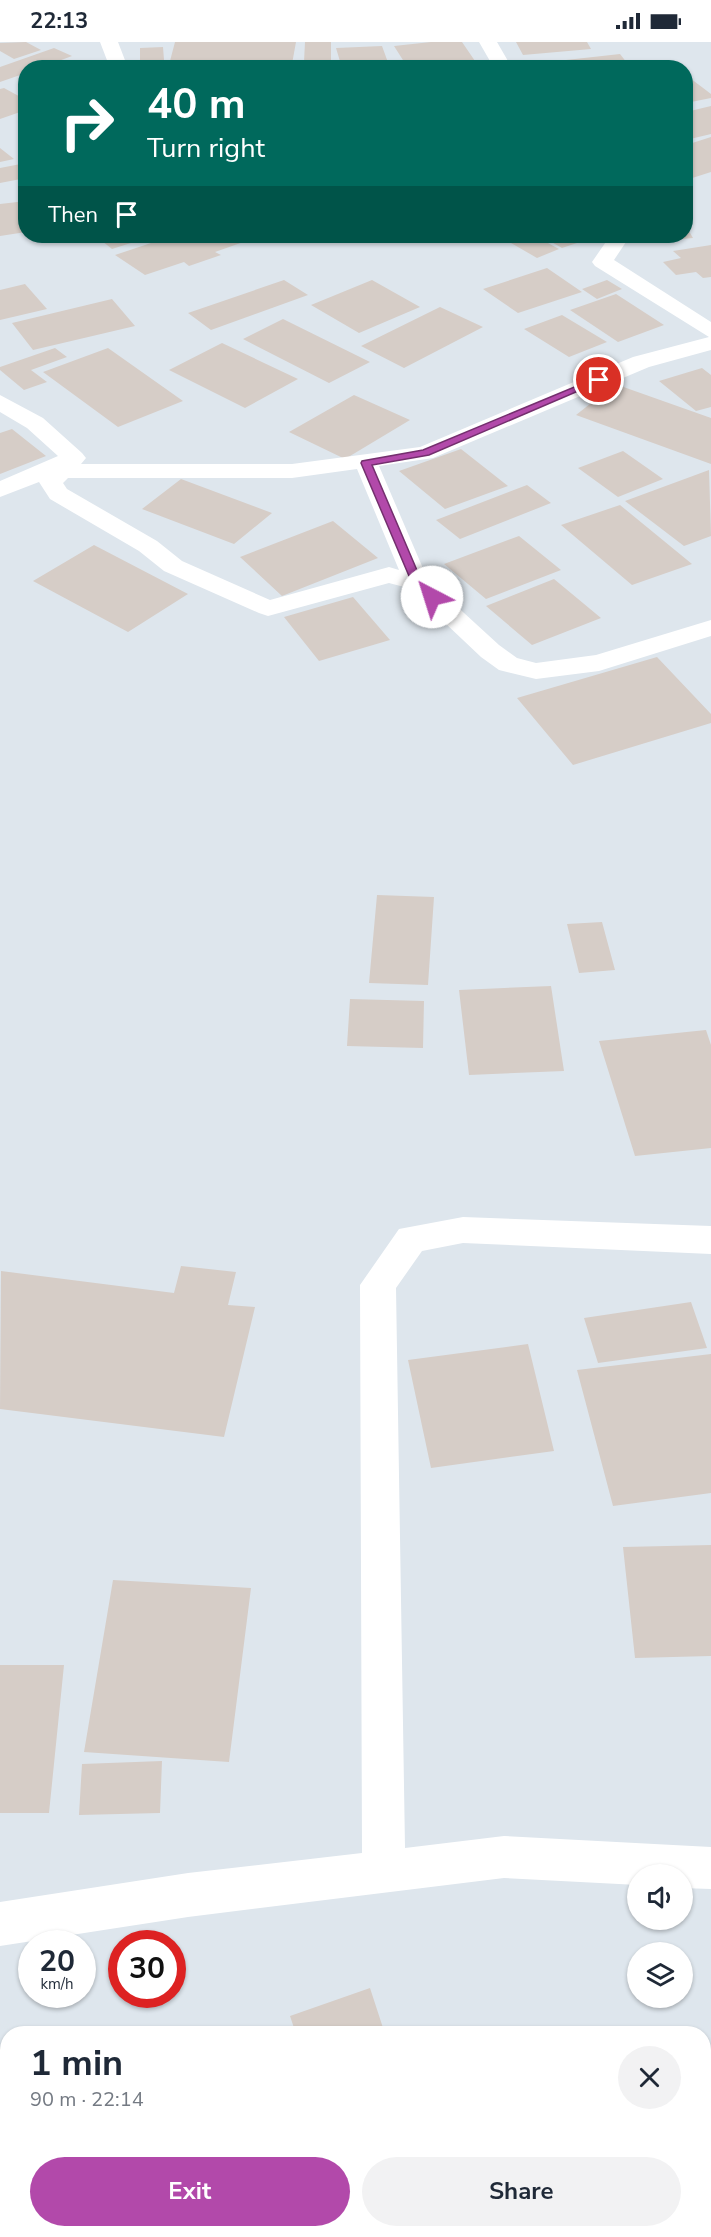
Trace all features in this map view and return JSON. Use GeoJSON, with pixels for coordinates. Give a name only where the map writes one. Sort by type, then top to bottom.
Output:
{"type":"FeatureCollection","features":[{"type":"Feature","properties":{"kind":"street"},"geometry":{"type":"LineString","coordinates":[[109,42],[116,60]]}},
{"type":"Feature","properties":{"kind":"street"},"geometry":{"type":"LineString","coordinates":[[488,42],[498,60]]}},
{"type":"Feature","properties":{"kind":"street"},"geometry":{"type":"LineString","coordinates":[[615,243],[602,262],[711,331]]}},
{"type":"Feature","properties":{"kind":"street"},"geometry":{"type":"LineString","coordinates":[[0,490],[69,464],[292,471],[366,463],[425,453],[641,362],[711,343]]}},
{"type":"Feature","properties":{"kind":"street"},"geometry":{"type":"LineString","coordinates":[[0,402],[35,423],[69,464]]}},
{"type":"Feature","properties":{"kind":"street"},"geometry":{"type":"LineString","coordinates":[[366,463],[417,583],[490,651],[508,664],[536,672],[599,663],[711,628]]}},
{"type":"Feature","properties":{"kind":"street"},"geometry":{"type":"LineString","coordinates":[[69,464],[51,482],[58,494],[148,546],[173,566],[268,608],[389,575],[417,583]]}},
{"type":"Feature","properties":{"kind":"street"},"geometry":{"type":"LineString","coordinates":[[384,1871],[378,1285],[411,1239],[463,1230],[711,1240]]}},
{"type":"Feature","properties":{"kind":"street"},"geometry":{"type":"LineString","coordinates":[[0,1924],[188,1895],[504,1857],[711,1868]]}},
{"type":"Feature","properties":{"kind":"building"},"geometry":{"type":"Polygon","coordinates":[[[26,42],[41,50],[14,59],[0,51],[0,43],[26,42]]]}},
{"type":"Feature","properties":{"kind":"building"},"geometry":{"type":"Polygon","coordinates":[[[175,42],[296,42],[293,60],[170,60],[175,42]]]}},
{"type":"Feature","properties":{"kind":"building"},"geometry":{"type":"Polygon","coordinates":[[[305,42],[331,42],[331,60],[304,60],[305,42]]]}},
{"type":"Feature","properties":{"kind":"building"},"geometry":{"type":"Polygon","coordinates":[[[431,42],[462,42],[474,60],[403,60],[394,46],[431,42]]]}},
{"type":"Feature","properties":{"kind":"building"},"geometry":{"type":"Polygon","coordinates":[[[516,42],[587,42],[591,49],[523,55],[516,42]]]}},
{"type":"Feature","properties":{"kind":"building"},"geometry":{"type":"Polygon","coordinates":[[[382,46],[387,60],[340,60],[336,48],[382,46]]]}},
{"type":"Feature","properties":{"kind":"building"},"geometry":{"type":"Polygon","coordinates":[[[163,47],[164,60],[140,60],[140,48],[163,47]]]}},
{"type":"Feature","properties":{"kind":"building"},"geometry":{"type":"Polygon","coordinates":[[[54,48],[72,56],[61,60],[20,60],[54,48]]]}},
{"type":"Feature","properties":{"kind":"building"},"geometry":{"type":"Polygon","coordinates":[[[620,54],[625,60],[566,60],[620,54]]]}},
{"type":"Feature","properties":{"kind":"building"},"geometry":{"type":"Polygon","coordinates":[[[18,61],[18,76],[0,82],[0,67],[18,61]]]}},
{"type":"Feature","properties":{"kind":"building"},"geometry":{"type":"Polygon","coordinates":[[[693,80],[711,94],[711,98],[693,102],[693,80]]]}},
{"type":"Feature","properties":{"kind":"building"},"geometry":{"type":"Polygon","coordinates":[[[4,88],[18,96],[18,113],[0,119],[0,89],[4,88]]]}},
{"type":"Feature","properties":{"kind":"building"},"geometry":{"type":"Polygon","coordinates":[[[711,106],[711,134],[693,138],[693,110],[711,106]]]}},
{"type":"Feature","properties":{"kind":"building"},"geometry":{"type":"Polygon","coordinates":[[[711,137],[711,172],[693,178],[693,143],[711,137]]]}},
{"type":"Feature","properties":{"kind":"building"},"geometry":{"type":"Polygon","coordinates":[[[0,148],[14,159],[0,162],[0,148]]]}},
{"type":"Feature","properties":{"kind":"building"},"geometry":{"type":"Polygon","coordinates":[[[18,165],[18,180],[0,183],[0,168],[18,165]]]}},
{"type":"Feature","properties":{"kind":"building"},"geometry":{"type":"Polygon","coordinates":[[[18,202],[18,233],[0,236],[0,204],[18,202]]]}},
{"type":"Feature","properties":{"kind":"building"},"geometry":{"type":"Polygon","coordinates":[[[104,243],[131,243],[112,249],[104,243]]]}},
{"type":"Feature","properties":{"kind":"building"},"geometry":{"type":"Polygon","coordinates":[[[151,243],[241,243],[215,252],[221,255],[189,266],[184,262],[145,275],[115,255],[151,243]]]}},
{"type":"Feature","properties":{"kind":"building"},"geometry":{"type":"Polygon","coordinates":[[[511,243],[548,243],[559,249],[537,258],[511,243]]]}},
{"type":"Feature","properties":{"kind":"building"},"geometry":{"type":"Polygon","coordinates":[[[553,243],[577,243],[562,248],[553,243]]]}},
{"type":"Feature","properties":{"kind":"building"},"geometry":{"type":"Polygon","coordinates":[[[711,245],[711,277],[703,278],[696,272],[676,275],[663,262],[681,258],[673,251],[711,245]]]}},
{"type":"Feature","properties":{"kind":"building"},"geometry":{"type":"Polygon","coordinates":[[[547,268],[582,292],[518,313],[483,289],[547,268]]]}},
{"type":"Feature","properties":{"kind":"building"},"geometry":{"type":"Polygon","coordinates":[[[284,280],[308,295],[211,330],[188,313],[284,280]]]}},
{"type":"Feature","properties":{"kind":"building"},"geometry":{"type":"Polygon","coordinates":[[[372,280],[420,307],[359,333],[311,305],[372,280]]]}},
{"type":"Feature","properties":{"kind":"building"},"geometry":{"type":"Polygon","coordinates":[[[607,280],[622,289],[597,299],[582,289],[607,280]]]}},
{"type":"Feature","properties":{"kind":"building"},"geometry":{"type":"Polygon","coordinates":[[[25,284],[47,309],[0,320],[0,290],[25,284]]]}},
{"type":"Feature","properties":{"kind":"building"},"geometry":{"type":"Polygon","coordinates":[[[616,294],[664,325],[618,342],[570,310],[616,294]]]}},
{"type":"Feature","properties":{"kind":"building"},"geometry":{"type":"Polygon","coordinates":[[[112,299],[135,326],[33,350],[12,323],[112,299]]]}},
{"type":"Feature","properties":{"kind":"building"},"geometry":{"type":"Polygon","coordinates":[[[440,307],[483,327],[404,368],[361,346],[440,307]]]}},
{"type":"Feature","properties":{"kind":"building"},"geometry":{"type":"Polygon","coordinates":[[[562,315],[607,342],[569,357],[524,329],[562,315]]]}},
{"type":"Feature","properties":{"kind":"building"},"geometry":{"type":"Polygon","coordinates":[[[283,319],[370,362],[329,383],[243,339],[283,319]]]}},
{"type":"Feature","properties":{"kind":"building"},"geometry":{"type":"Polygon","coordinates":[[[222,343],[298,379],[245,408],[169,370],[222,343]]]}},
{"type":"Feature","properties":{"kind":"building"},"geometry":{"type":"Polygon","coordinates":[[[55,348],[67,357],[31,370],[47,382],[24,390],[0,370],[0,367],[55,348]]]}},
{"type":"Feature","properties":{"kind":"building"},"geometry":{"type":"Polygon","coordinates":[[[108,348],[183,401],[118,427],[43,372],[108,348]]]}},
{"type":"Feature","properties":{"kind":"building"},"geometry":{"type":"Polygon","coordinates":[[[702,368],[711,375],[711,407],[696,411],[659,381],[702,368]]]}},
{"type":"Feature","properties":{"kind":"building"},"geometry":{"type":"Polygon","coordinates":[[[615,384],[711,418],[711,464],[576,415],[615,384]]]}},
{"type":"Feature","properties":{"kind":"building"},"geometry":{"type":"Polygon","coordinates":[[[354,395],[410,420],[345,459],[289,432],[354,395]]]}},
{"type":"Feature","properties":{"kind":"building"},"geometry":{"type":"Polygon","coordinates":[[[12,429],[46,456],[0,474],[0,433],[12,429]]]}},
{"type":"Feature","properties":{"kind":"building"},"geometry":{"type":"Polygon","coordinates":[[[461,449],[508,486],[445,509],[399,471],[461,449]]]}},
{"type":"Feature","properties":{"kind":"building"},"geometry":{"type":"Polygon","coordinates":[[[623,451],[663,479],[618,497],[578,468],[623,451]]]}},
{"type":"Feature","properties":{"kind":"building"},"geometry":{"type":"Polygon","coordinates":[[[709,470],[711,536],[684,546],[625,501],[709,470]]]}},
{"type":"Feature","properties":{"kind":"building"},"geometry":{"type":"Polygon","coordinates":[[[181,479],[272,513],[234,544],[142,509],[181,479]]]}},
{"type":"Feature","properties":{"kind":"building"},"geometry":{"type":"Polygon","coordinates":[[[527,485],[551,503],[460,539],[436,520],[527,485]]]}},
{"type":"Feature","properties":{"kind":"building"},"geometry":{"type":"Polygon","coordinates":[[[620,505],[692,564],[632,585],[561,525],[620,505]]]}},
{"type":"Feature","properties":{"kind":"building"},"geometry":{"type":"Polygon","coordinates":[[[333,521],[378,558],[282,596],[240,557],[333,521]]]}},
{"type":"Feature","properties":{"kind":"building"},"geometry":{"type":"Polygon","coordinates":[[[519,536],[561,570],[486,599],[444,564],[519,536]]]}},
{"type":"Feature","properties":{"kind":"building"},"geometry":{"type":"Polygon","coordinates":[[[94,545],[188,594],[128,632],[33,581],[94,545]]]}},
{"type":"Feature","properties":{"kind":"building"},"geometry":{"type":"Polygon","coordinates":[[[554,579],[601,618],[532,645],[486,606],[554,579]]]}},
{"type":"Feature","properties":{"kind":"building"},"geometry":{"type":"Polygon","coordinates":[[[353,597],[390,640],[319,661],[284,617],[353,597]]]}},
{"type":"Feature","properties":{"kind":"building"},"geometry":{"type":"Polygon","coordinates":[[[657,657],[711,714],[711,723],[573,765],[517,698],[657,657]]]}},
{"type":"Feature","properties":{"kind":"building"},"geometry":{"type":"Polygon","coordinates":[[[377,895],[434,897],[428,985],[369,983],[377,895]]]}},
{"type":"Feature","properties":{"kind":"building"},"geometry":{"type":"Polygon","coordinates":[[[602,922],[615,970],[579,973],[567,924],[602,922]]]}},
{"type":"Feature","properties":{"kind":"building"},"geometry":{"type":"Polygon","coordinates":[[[551,986],[564,1071],[469,1075],[459,990],[551,986]]]}},
{"type":"Feature","properties":{"kind":"building"},"geometry":{"type":"Polygon","coordinates":[[[350,999],[424,1001],[423,1048],[347,1046],[350,999]]]}},
{"type":"Feature","properties":{"kind":"building"},"geometry":{"type":"Polygon","coordinates":[[[706,1030],[711,1045],[711,1148],[635,1156],[599,1041],[706,1030]]]}},
{"type":"Feature","properties":{"kind":"building"},"geometry":{"type":"Polygon","coordinates":[[[181,1266],[236,1272],[228,1305],[255,1307],[224,1437],[0,1409],[1,1271],[174,1293],[181,1266]]]}},
{"type":"Feature","properties":{"kind":"building"},"geometry":{"type":"Polygon","coordinates":[[[691,1302],[707,1348],[598,1363],[584,1318],[691,1302]]]}},
{"type":"Feature","properties":{"kind":"building"},"geometry":{"type":"Polygon","coordinates":[[[528,1344],[554,1451],[431,1468],[408,1360],[528,1344]]]}},
{"type":"Feature","properties":{"kind":"building"},"geometry":{"type":"Polygon","coordinates":[[[711,1354],[711,1493],[613,1506],[577,1370],[711,1354]]]}},
{"type":"Feature","properties":{"kind":"building"},"geometry":{"type":"Polygon","coordinates":[[[711,1545],[711,1656],[635,1658],[623,1547],[711,1545]]]}},
{"type":"Feature","properties":{"kind":"building"},"geometry":{"type":"Polygon","coordinates":[[[113,1580],[251,1588],[229,1762],[84,1752],[113,1580]]]}},
{"type":"Feature","properties":{"kind":"building"},"geometry":{"type":"Polygon","coordinates":[[[0,1665],[64,1665],[49,1813],[0,1813],[0,1665]]]}},
{"type":"Feature","properties":{"kind":"building"},"geometry":{"type":"Polygon","coordinates":[[[162,1761],[160,1813],[79,1815],[82,1764],[162,1761]]]}},
{"type":"Feature","properties":{"kind":"building"},"geometry":{"type":"Polygon","coordinates":[[[370,1988],[382,2026],[293,2026],[290,2016],[370,1988]]]}},
{"type":"Feature","properties":{"kind":"route"},"geometry":{"type":"LineString","coordinates":[[432,597],[417,583],[366,463],[425,453],[599,380]]}}]}
